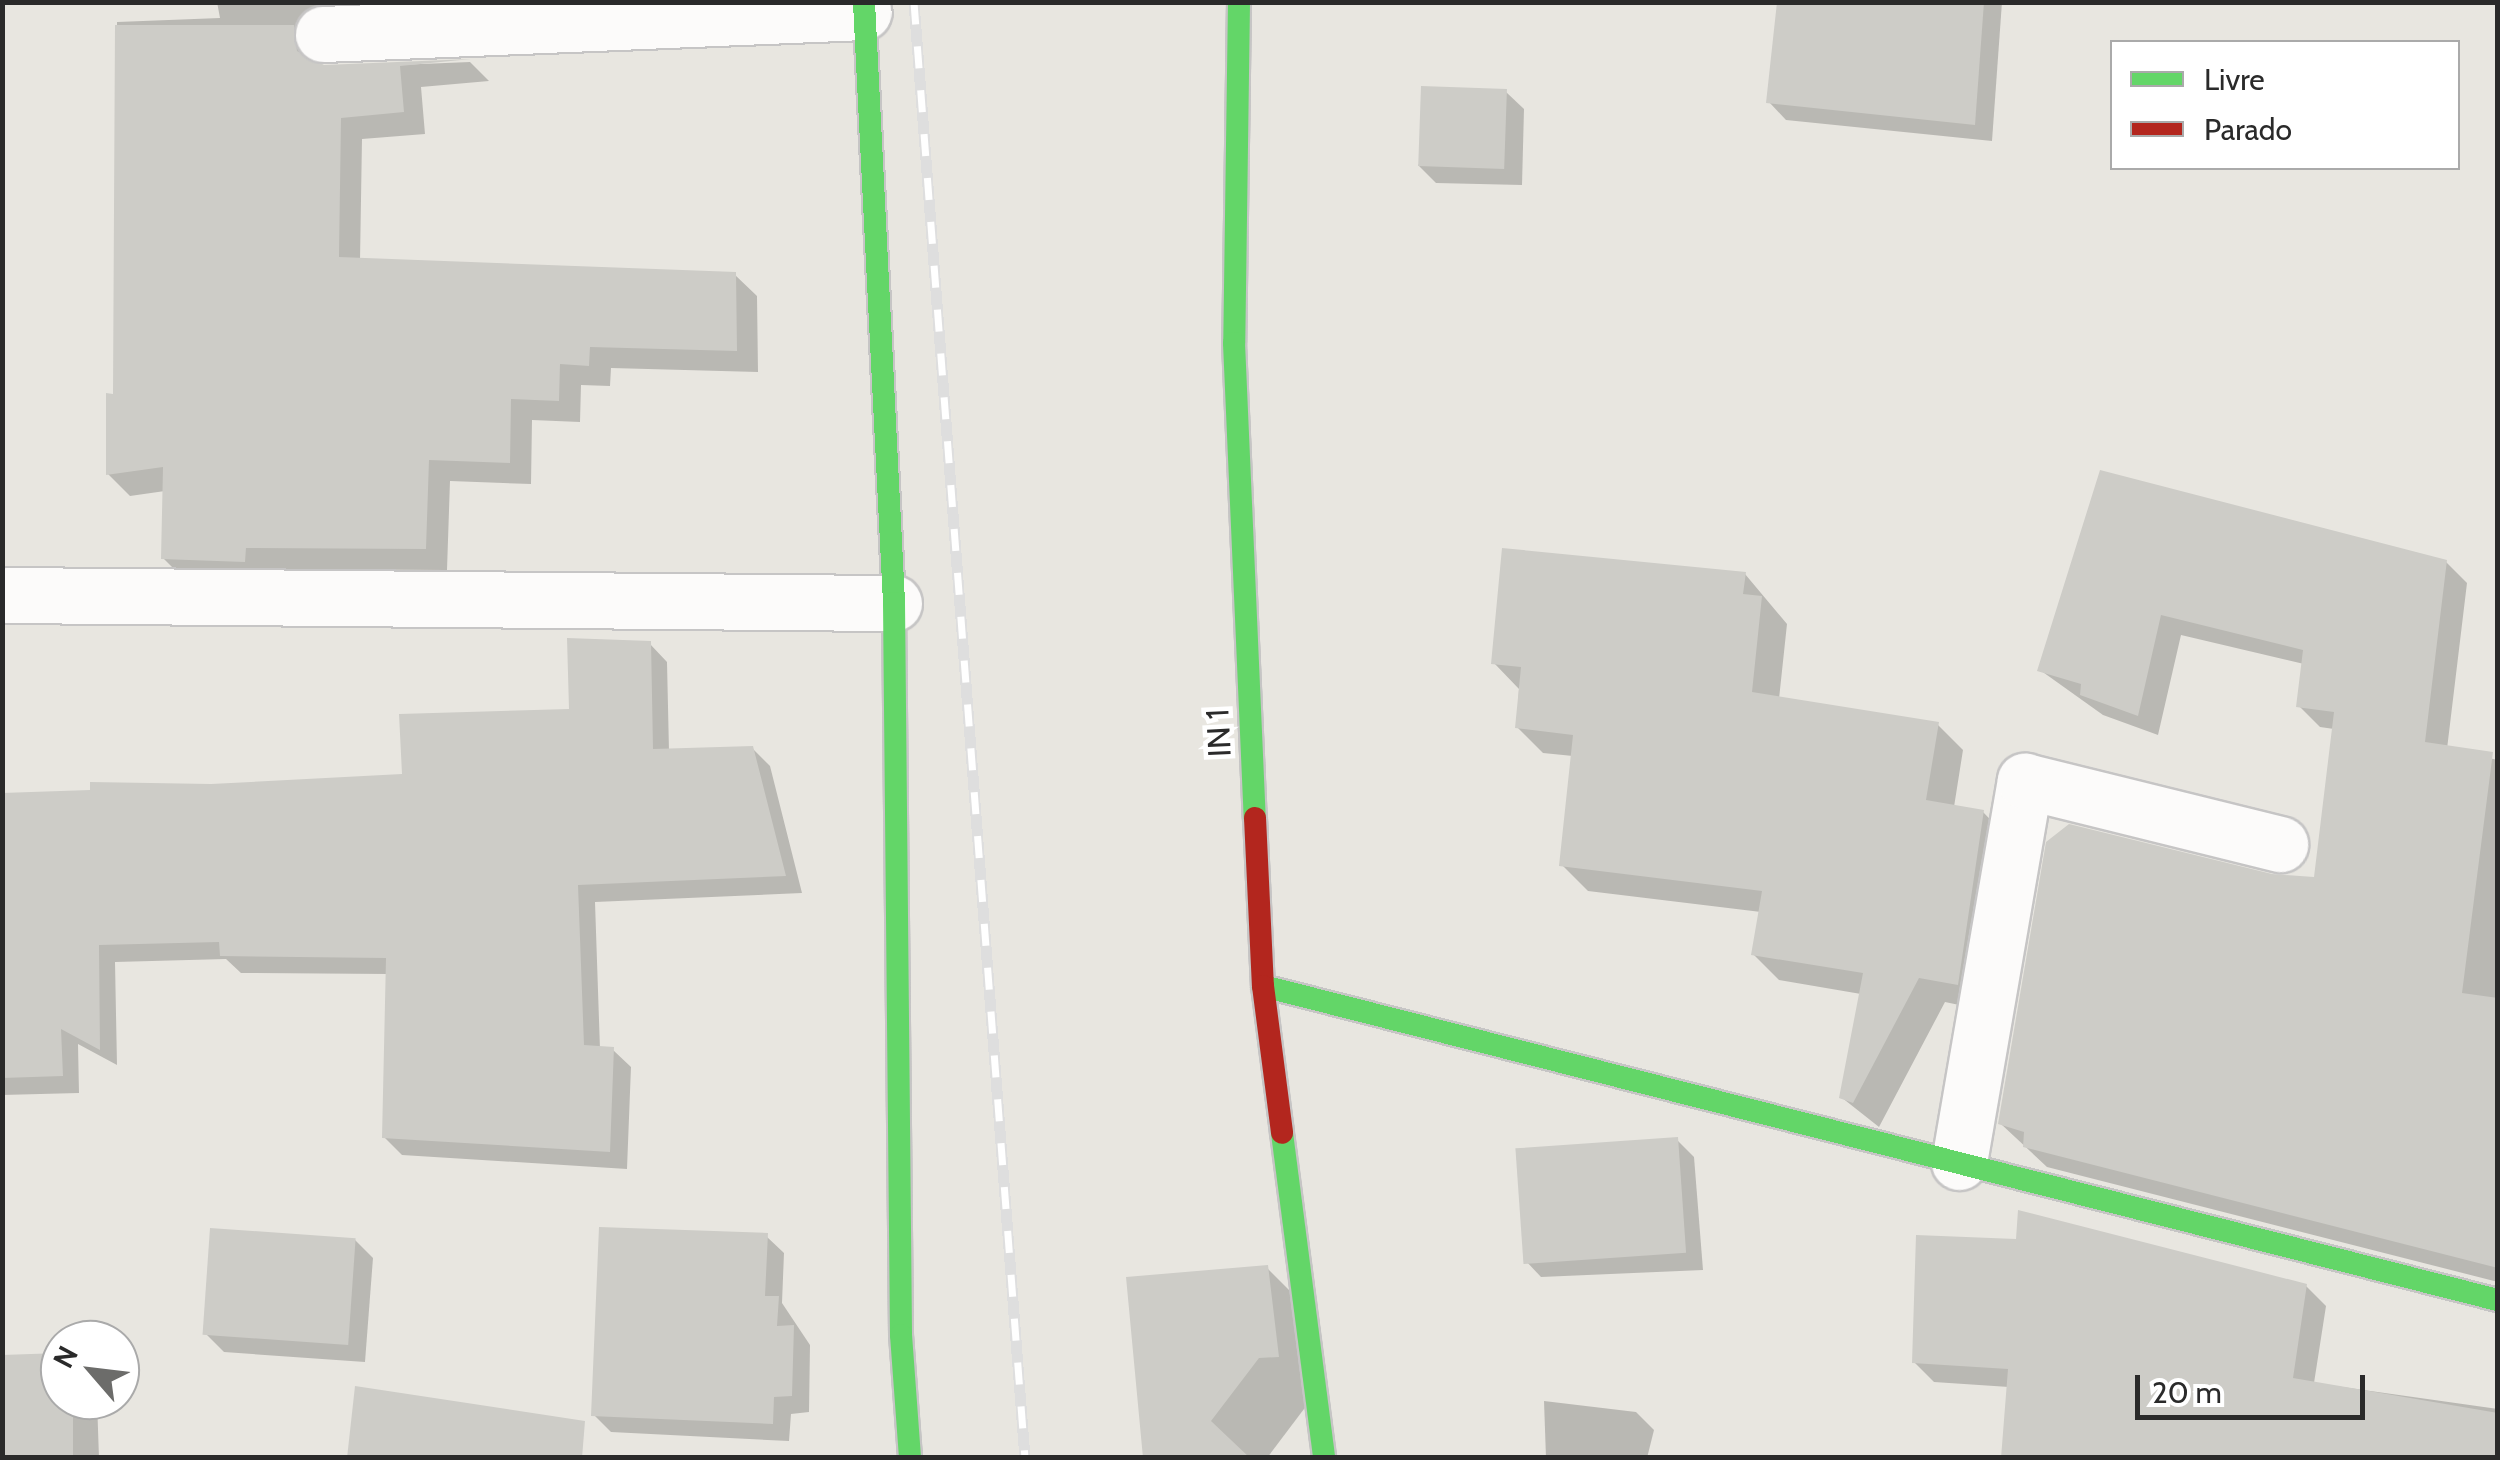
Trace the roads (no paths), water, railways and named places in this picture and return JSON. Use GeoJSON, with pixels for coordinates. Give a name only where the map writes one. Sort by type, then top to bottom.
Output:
{"type":"FeatureCollection","features":[{"type":"Feature","properties":{"kind":"street","name":"IN 1"},"geometry":{"type":"LineString","coordinates":[[1239,2],[1234,343],[1263,986],[1324,1458]]}},
{"type":"Feature","properties":{"kind":"street"},"geometry":{"type":"LineString","coordinates":[[323,34],[864,7],[894,603],[901,1335],[910,1458]]}},
{"type":"Feature","properties":{"kind":"street"},"geometry":{"type":"LineString","coordinates":[[6,595],[894,603]]}},
{"type":"Feature","properties":{"kind":"street"},"geometry":{"type":"LineString","coordinates":[[1959,1162],[2026,780],[2280,844]]}},
{"type":"Feature","properties":{"kind":"street"},"geometry":{"type":"LineString","coordinates":[[1263,986],[2498,1300]]}},
{"type":"Feature","properties":{"kind":"railway"},"geometry":{"type":"LineString","coordinates":[[914,2],[1025,1458]]}}]}
